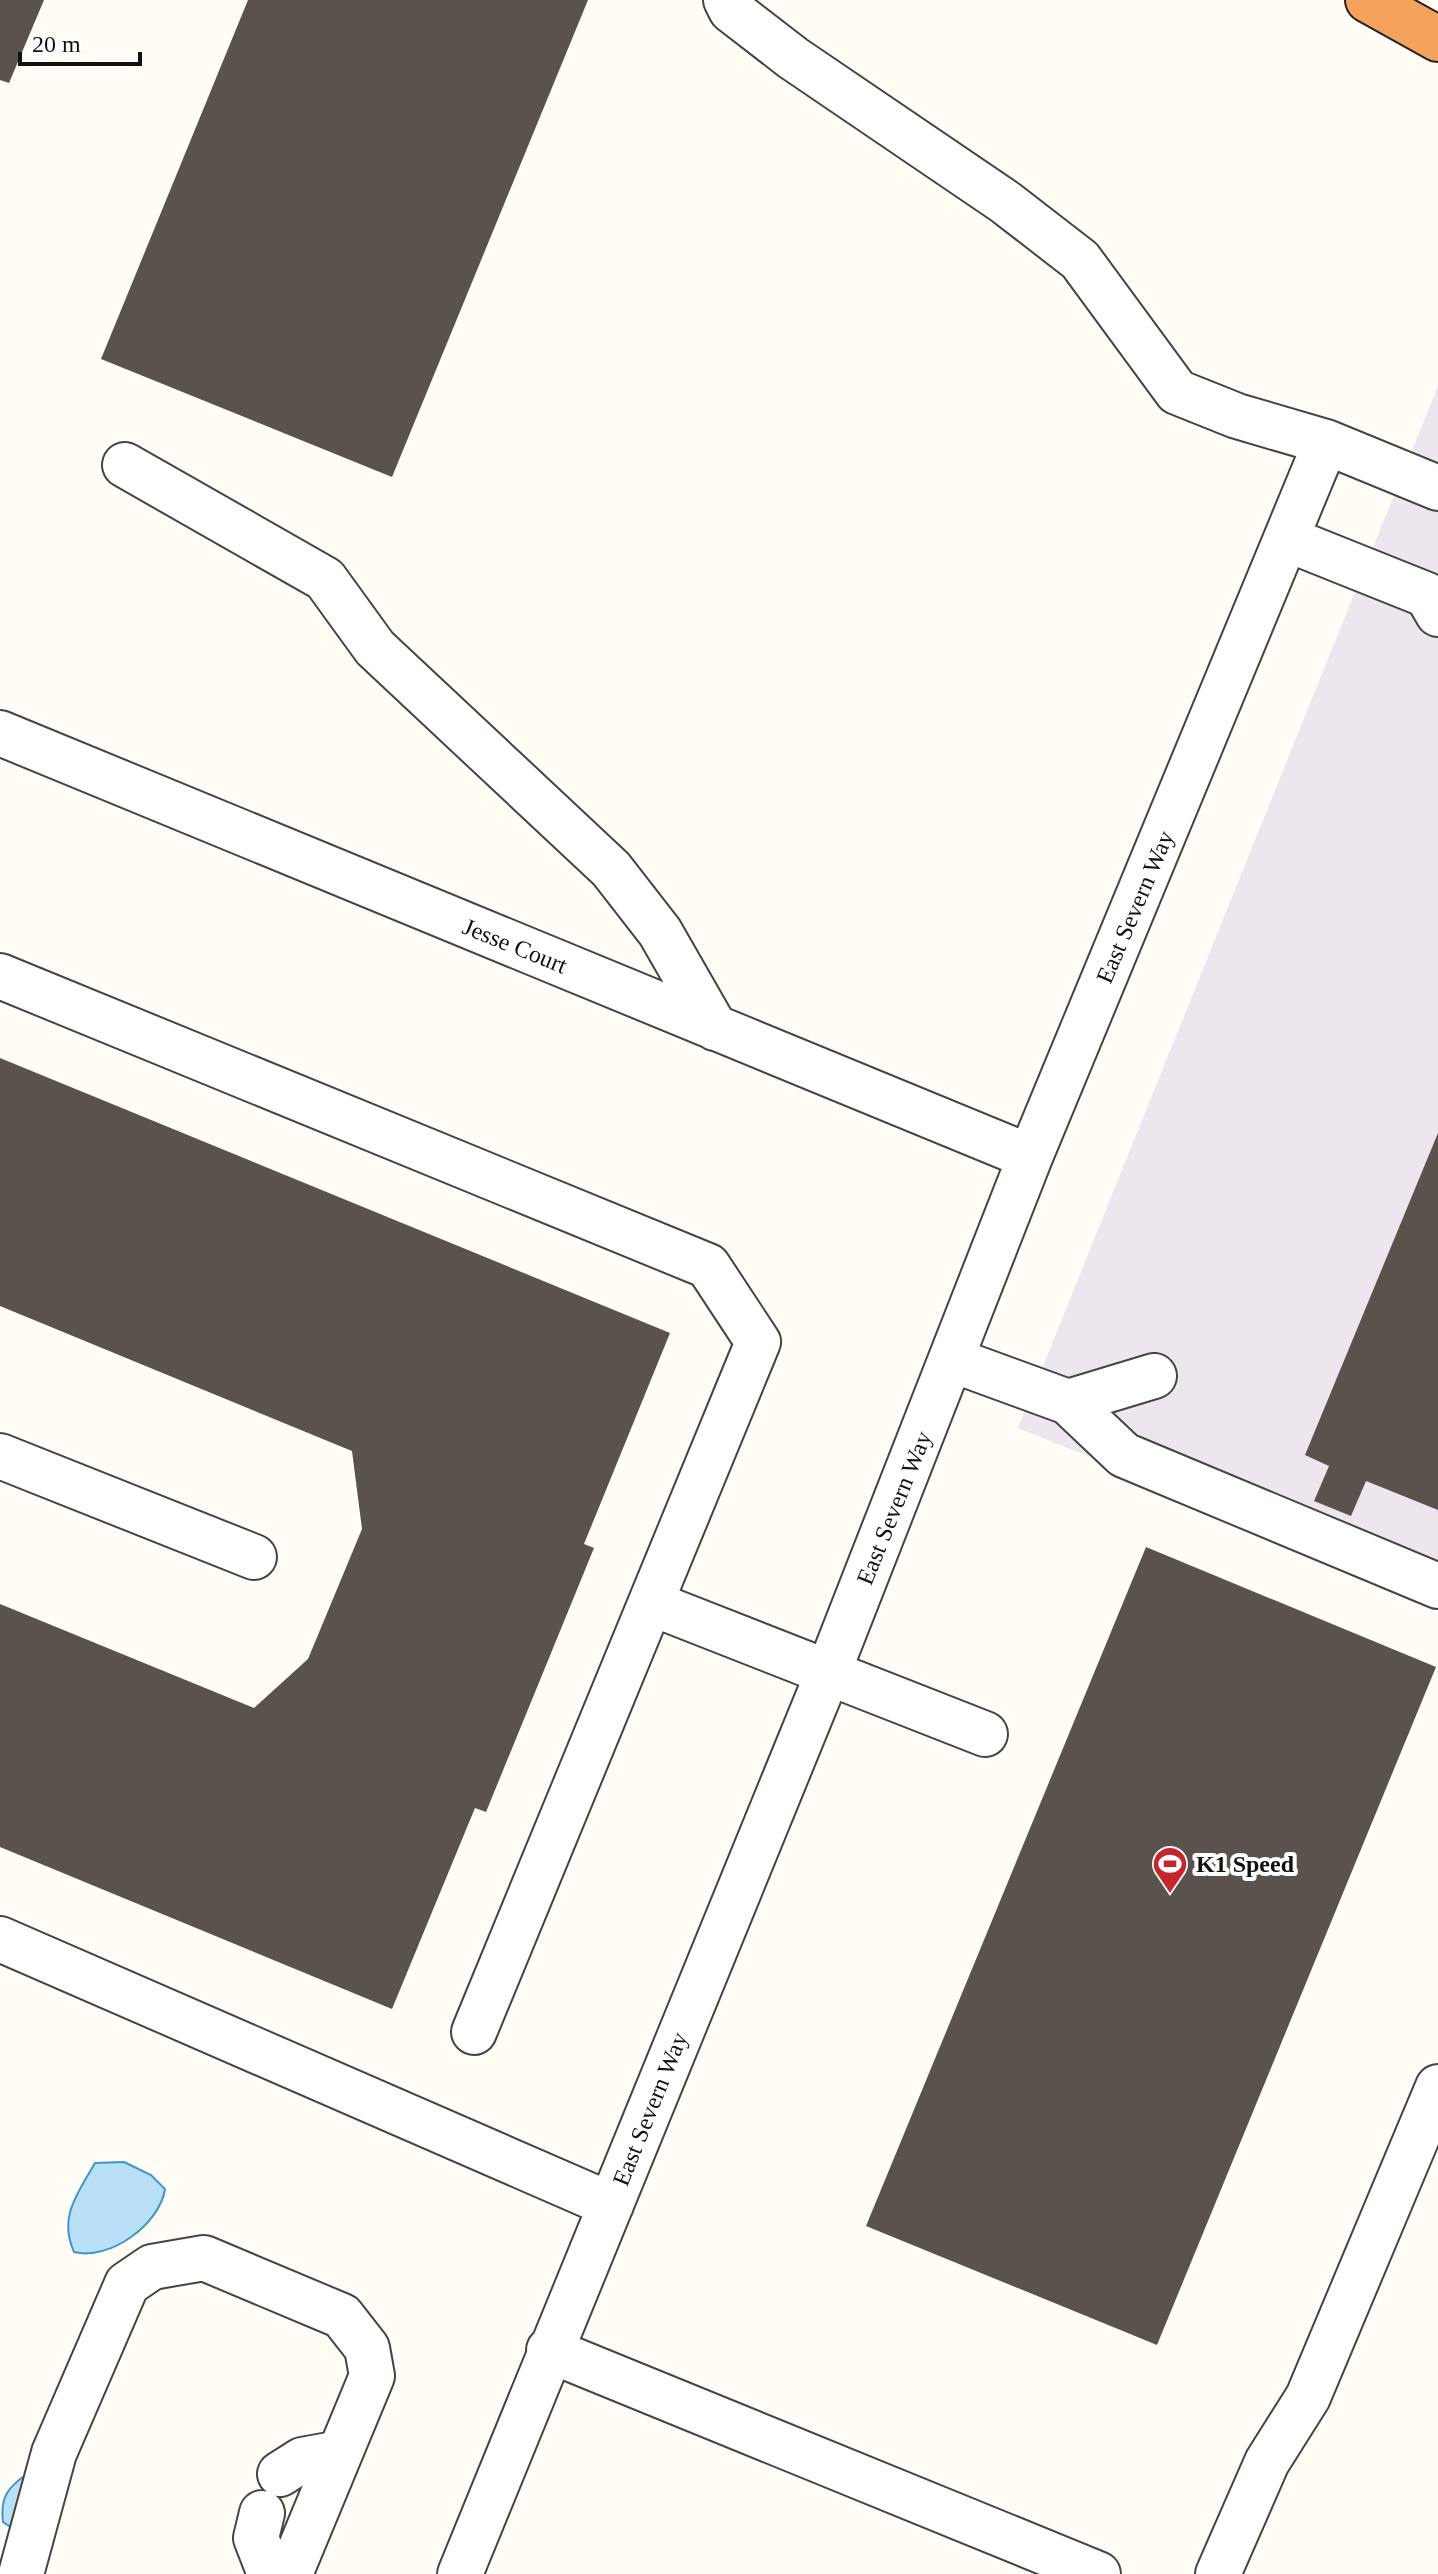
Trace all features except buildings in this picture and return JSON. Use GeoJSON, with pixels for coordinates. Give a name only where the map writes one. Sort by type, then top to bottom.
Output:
{"type":"FeatureCollection","features":[{"type":"Feature","properties":{"kind":"highway"},"geometry":{"type":"LineString","coordinates":[[1368,0],[1438,39]]}},
{"type":"Feature","properties":{"kind":"street"},"geometry":{"type":"LineString","coordinates":[[726,0],[731,10],[793,58],[1005,202],[1080,260],[1177,392],[1237,416],[1326,442],[1438,488]]}},
{"type":"Feature","properties":{"kind":"street","name":"East Severn Way"},"geometry":{"type":"LineString","coordinates":[[460,2574],[828,1673],[1030,1157],[1326,442]]}},
{"type":"Feature","properties":{"kind":"street"},"geometry":{"type":"LineString","coordinates":[[125,465],[325,579],[375,648],[611,869],[660,932],[715,1028]]}},
{"type":"Feature","properties":{"kind":"street"},"geometry":{"type":"LineString","coordinates":[[1287,539],[1434,592]]}},
{"type":"Feature","properties":{"kind":"street","name":"Jesse Court"},"geometry":{"type":"LineString","coordinates":[[0,733],[1030,1157]]}},
{"type":"Feature","properties":{"kind":"street"},"geometry":{"type":"LineString","coordinates":[[0,976],[708,1266],[758,1342],[474,2032]]}},
{"type":"Feature","properties":{"kind":"street"},"geometry":{"type":"LineString","coordinates":[[953,1360],[1068,1402],[1124,1455],[1438,1586]]}},
{"type":"Feature","properties":{"kind":"street"},"geometry":{"type":"LineString","coordinates":[[1068,1402],[1154,1376]]}},
{"type":"Feature","properties":{"kind":"street"},"geometry":{"type":"LineString","coordinates":[[0,1456],[254,1557]]}},
{"type":"Feature","properties":{"kind":"street"},"geometry":{"type":"LineString","coordinates":[[651,1603],[985,1734]]}},
{"type":"Feature","properties":{"kind":"street"},"geometry":{"type":"LineString","coordinates":[[0,1939],[611,2205]]}},
{"type":"Feature","properties":{"kind":"street"},"geometry":{"type":"LineString","coordinates":[[1218,2574],[1267,2462],[1308,2397],[1438,2087]]}},
{"type":"Feature","properties":{"kind":"street"},"geometry":{"type":"LineString","coordinates":[[21,2574],[60,2439],[127,2284],[152,2267],[204,2258],[342,2316],[367,2348],[372,2376],[290,2574]]}},
{"type":"Feature","properties":{"kind":"street"},"geometry":{"type":"LineString","coordinates":[[549,2350],[1098,2574]]}},
{"type":"Feature","properties":{"kind":"street"},"geometry":{"type":"LineString","coordinates":[[270,2574],[256,2538],[271,2494],[302,2460],[340,2453]]}},
{"type":"Feature","properties":{"kind":"shaded area"},"geometry":{"type":"Polygon","coordinates":[[[1438,386],[1438,1597],[1018,1428],[1438,386]]]}},
{"type":"Feature","properties":{"kind":"water"},"geometry":{"type":"Polygon","coordinates":[[[124,2162],[151,2175],[165,2189],[154,2215],[144,2227],[117,2245],[103,2251],[74,2252],[68,2228],[69,2216],[82,2185],[95,2163],[124,2162]]]}},
{"type":"Feature","properties":{"kind":"water"},"geometry":{"type":"Polygon","coordinates":[[[27,2474],[15,2530],[3,2522],[4,2499],[10,2488],[27,2474]]]}},
{"type":"Feature","properties":{"kind":"place","name":"K1 Speed"},"geometry":{"type":"Point","coordinates":[1170,1895]}}]}
